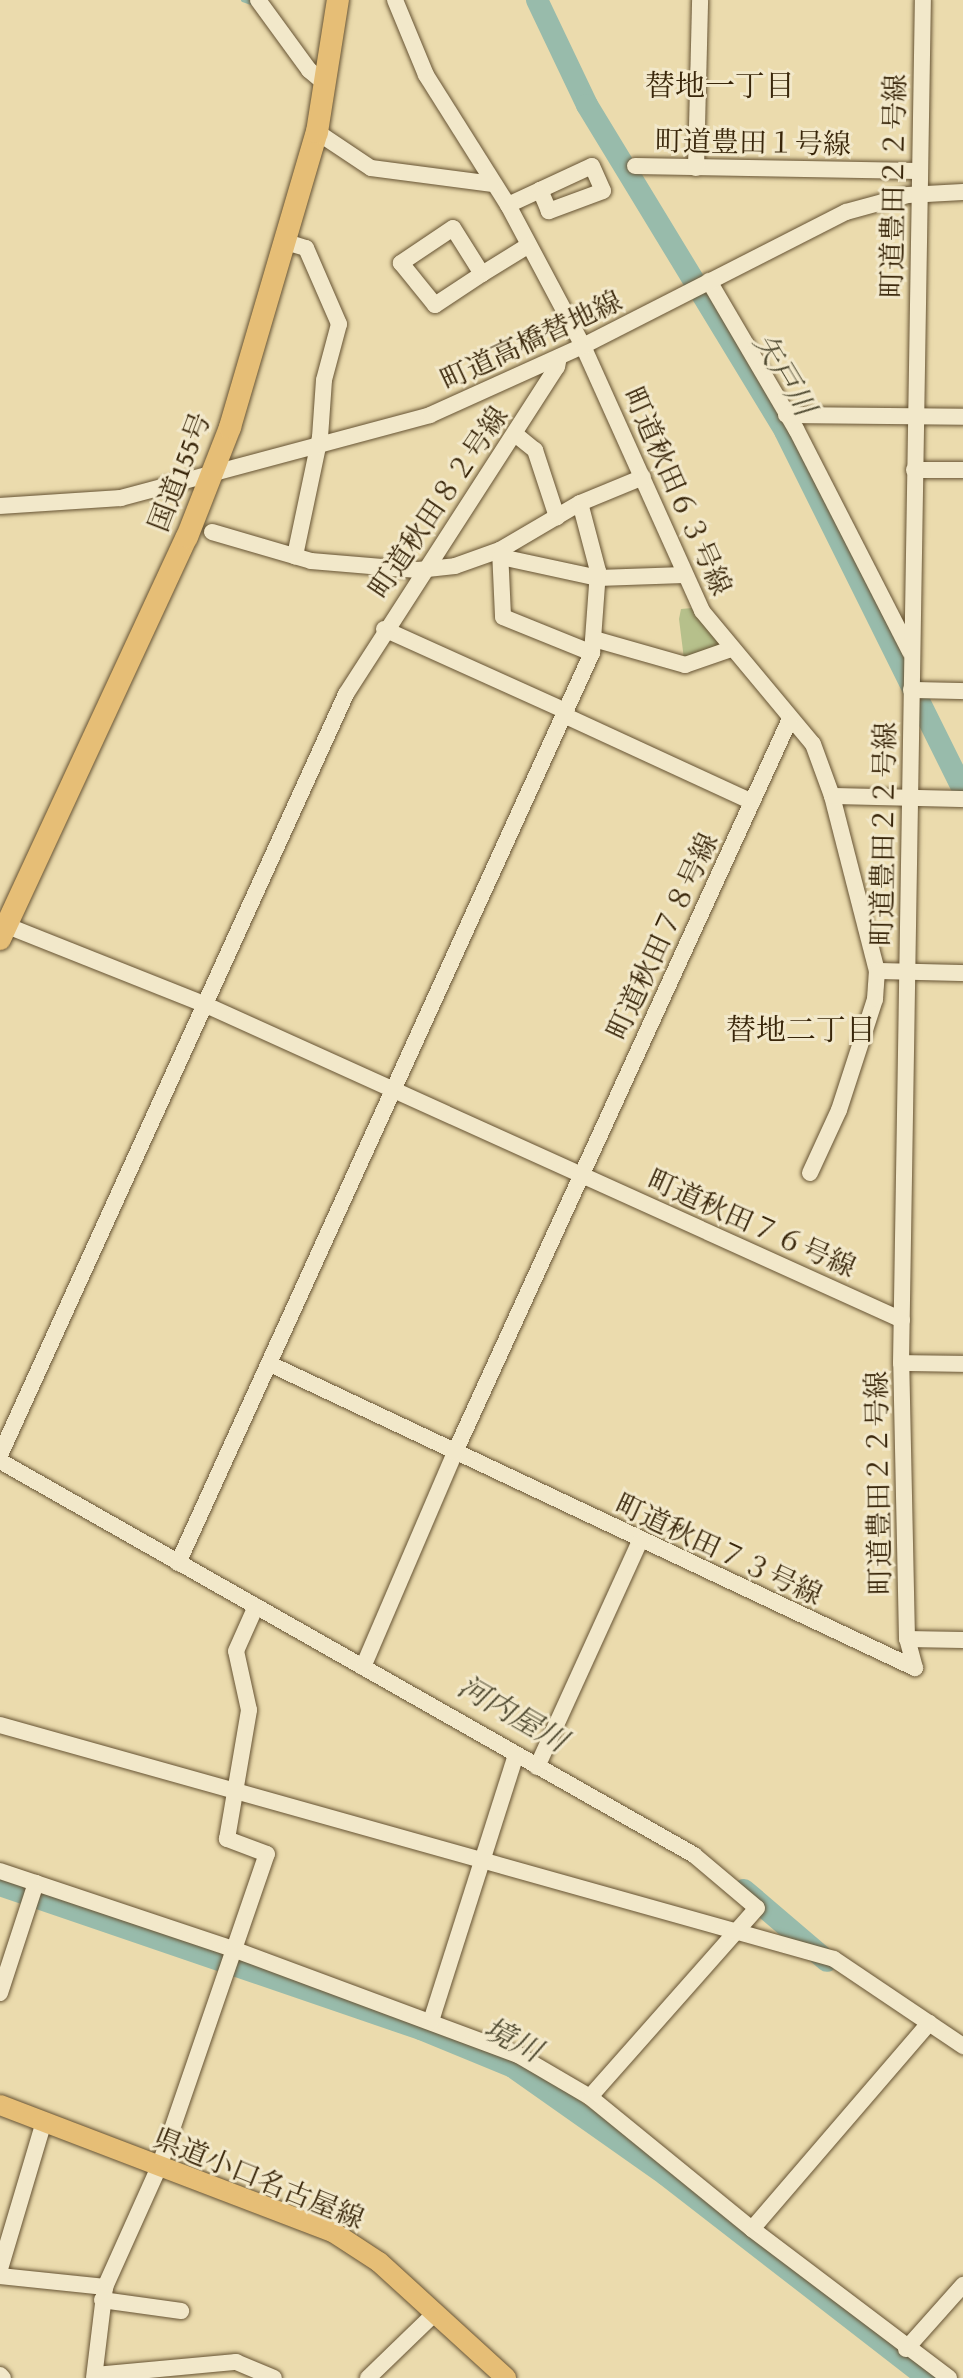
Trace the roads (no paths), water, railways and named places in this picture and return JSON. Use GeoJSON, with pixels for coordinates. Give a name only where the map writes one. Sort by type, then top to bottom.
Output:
{"type":"FeatureCollection","features":[{"type":"Feature","properties":{"kind":"highway","name":"国道155号"},"geometry":{"type":"LineString","coordinates":[[2,929],[212,474],[286,242],[317,132],[327,85],[338,0]]}},
{"type":"Feature","properties":{"kind":"main road","name":"県道小口名古屋線"},"geometry":{"type":"LineString","coordinates":[[0,2105],[43,2125],[333,2232],[379,2262],[506,2378]]}},
{"type":"Feature","properties":{"kind":"street"},"geometry":{"type":"LineString","coordinates":[[258,0],[309,70],[327,85]]}},
{"type":"Feature","properties":{"kind":"street","name":"町道秋田６３号線"},"geometry":{"type":"LineString","coordinates":[[395,0],[426,75],[508,205],[583,346],[684,575],[731,649],[813,744],[832,796],[877,971]]}},
{"type":"Feature","properties":{"kind":"street"},"geometry":{"type":"LineString","coordinates":[[696,168],[700,0]]}},
{"type":"Feature","properties":{"kind":"street","name":"町道豊田２２号線"},"geometry":{"type":"LineString","coordinates":[[915,1668],[907,1639],[901,1363],[923,0]]}},
{"type":"Feature","properties":{"kind":"street"},"geometry":{"type":"LineString","coordinates":[[317,132],[371,168],[493,184]]}},
{"type":"Feature","properties":{"kind":"street","name":"町道豊田１号線"},"geometry":{"type":"LineString","coordinates":[[635,166],[918,171]]}},
{"type":"Feature","properties":{"kind":"street"},"geometry":{"type":"LineString","coordinates":[[508,205],[540,190]]}},
{"type":"Feature","properties":{"kind":"street","name":"町道高橋替地線"},"geometry":{"type":"LineString","coordinates":[[0,506],[107,499],[318,447],[446,409],[583,346],[846,212],[918,194],[963,192]]}},
{"type":"Feature","properties":{"kind":"street"},"geometry":{"type":"LineString","coordinates":[[482,274],[453,228],[401,263],[435,305],[529,245]]}},
{"type":"Feature","properties":{"kind":"street"},"geometry":{"type":"LineString","coordinates":[[286,242],[306,248],[338,320],[324,380],[318,447],[295,556]]}},
{"type":"Feature","properties":{"kind":"street"},"geometry":{"type":"LineString","coordinates":[[709,281],[786,415],[911,653]]}},
{"type":"Feature","properties":{"kind":"street","name":"町道秋田８２号線"},"geometry":{"type":"LineString","coordinates":[[0,1458],[346,694],[382,631],[515,434],[559,357]]}},
{"type":"Feature","properties":{"kind":"street"},"geometry":{"type":"LineString","coordinates":[[786,415],[963,417]]}},
{"type":"Feature","properties":{"kind":"street"},"geometry":{"type":"LineString","coordinates":[[515,434],[535,450],[557,517]]}},
{"type":"Feature","properties":{"kind":"street"},"geometry":{"type":"LineString","coordinates":[[914,470],[963,470]]}},
{"type":"Feature","properties":{"kind":"street"},"geometry":{"type":"LineString","coordinates":[[212,532],[295,556],[425,568],[470,563],[501,554],[580,503],[643,477]]}},
{"type":"Feature","properties":{"kind":"street"},"geometry":{"type":"LineString","coordinates":[[178,1563],[537,779],[593,646],[598,578],[580,503]]}},
{"type":"Feature","properties":{"kind":"street"},"geometry":{"type":"LineString","coordinates":[[501,554],[598,578],[684,575]]}},
{"type":"Feature","properties":{"kind":"street"},"geometry":{"type":"LineString","coordinates":[[501,554],[503,617],[593,646],[685,665],[731,649]]}},
{"type":"Feature","properties":{"kind":"street"},"geometry":{"type":"LineString","coordinates":[[382,631],[752,802]]}},
{"type":"Feature","properties":{"kind":"street"},"geometry":{"type":"LineString","coordinates":[[911,690],[963,691]]}},
{"type":"Feature","properties":{"kind":"street","name":"町道秋田７８号線"},"geometry":{"type":"LineString","coordinates":[[363,1667],[455,1452],[790,719]]}},
{"type":"Feature","properties":{"kind":"street"},"geometry":{"type":"LineString","coordinates":[[832,796],[963,799]]}},
{"type":"Feature","properties":{"kind":"street","name":"町道秋田７６号線"},"geometry":{"type":"LineString","coordinates":[[2,929],[206,1005],[902,1320]]}},
{"type":"Feature","properties":{"kind":"street"},"geometry":{"type":"LineString","coordinates":[[810,1173],[839,1110],[875,999],[877,971],[963,973]]}},
{"type":"Feature","properties":{"kind":"street"},"geometry":{"type":"LineString","coordinates":[[901,1363],[963,1364]]}},
{"type":"Feature","properties":{"kind":"street","name":"町道秋田７３号線"},"geometry":{"type":"LineString","coordinates":[[270,1364],[545,1498],[915,1668]]}},
{"type":"Feature","properties":{"kind":"street"},"geometry":{"type":"LineString","coordinates":[[0,1458],[178,1563],[694,1855],[757,1908],[590,2097]]}},
{"type":"Feature","properties":{"kind":"street"},"geometry":{"type":"LineString","coordinates":[[537,1767],[640,1541]]}},
{"type":"Feature","properties":{"kind":"street"},"geometry":{"type":"LineString","coordinates":[[256,1606],[236,1651],[249,1710],[227,1839],[267,1854],[159,2167],[104,2294],[94,2376],[236,2362],[274,2378]]}},
{"type":"Feature","properties":{"kind":"street"},"geometry":{"type":"LineString","coordinates":[[907,1639],[963,1640]]}},
{"type":"Feature","properties":{"kind":"street"},"geometry":{"type":"LineString","coordinates":[[0,1725],[237,1794],[834,1959],[963,2046]]}},
{"type":"Feature","properties":{"kind":"street"},"geometry":{"type":"LineString","coordinates":[[431,2021],[479,1860],[516,1755]]}},
{"type":"Feature","properties":{"kind":"street"},"geometry":{"type":"LineString","coordinates":[[0,1871],[231,1956],[431,2021],[518,2055],[590,2097],[752,2229],[906,2349],[949,2378]]}},
{"type":"Feature","properties":{"kind":"street"},"geometry":{"type":"LineString","coordinates":[[0,1993],[36,1883]]}},
{"type":"Feature","properties":{"kind":"street"},"geometry":{"type":"LineString","coordinates":[[752,2229],[929,2023]]}},
{"type":"Feature","properties":{"kind":"street"},"geometry":{"type":"LineString","coordinates":[[0,2269],[43,2125]]}},
{"type":"Feature","properties":{"kind":"street"},"geometry":{"type":"LineString","coordinates":[[0,2276],[181,2311]]}},
{"type":"Feature","properties":{"kind":"street"},"geometry":{"type":"LineString","coordinates":[[906,2349],[963,2285]]}},
{"type":"Feature","properties":{"kind":"street"},"geometry":{"type":"LineString","coordinates":[[368,2378],[435,2313]]}},
{"type":"Feature","properties":{"kind":"waterway"},"geometry":{"type":"LineString","coordinates":[[243,0],[254,4]]}},
{"type":"Feature","properties":{"kind":"waterway","name":"矢戸川"},"geometry":{"type":"LineString","coordinates":[[537,0],[587,105],[785,431],[963,790]]}},
{"type":"Feature","properties":{"kind":"waterway","name":"境川"},"geometry":{"type":"LineString","coordinates":[[0,1885],[421,2029],[513,2067],[666,2175],[928,2378]]}},
{"type":"Feature","properties":{"kind":"waterway","name":"河内屋川"},"geometry":{"type":"LineString","coordinates":[[744,1890],[827,1961]]}},
{"type":"Feature","properties":{"kind":"district","name":"替地一丁目"},"geometry":{"type":"Point","coordinates":[720,85]}},
{"type":"Feature","properties":{"kind":"district","name":"替地二丁目"},"geometry":{"type":"Point","coordinates":[801,1029]}}]}
